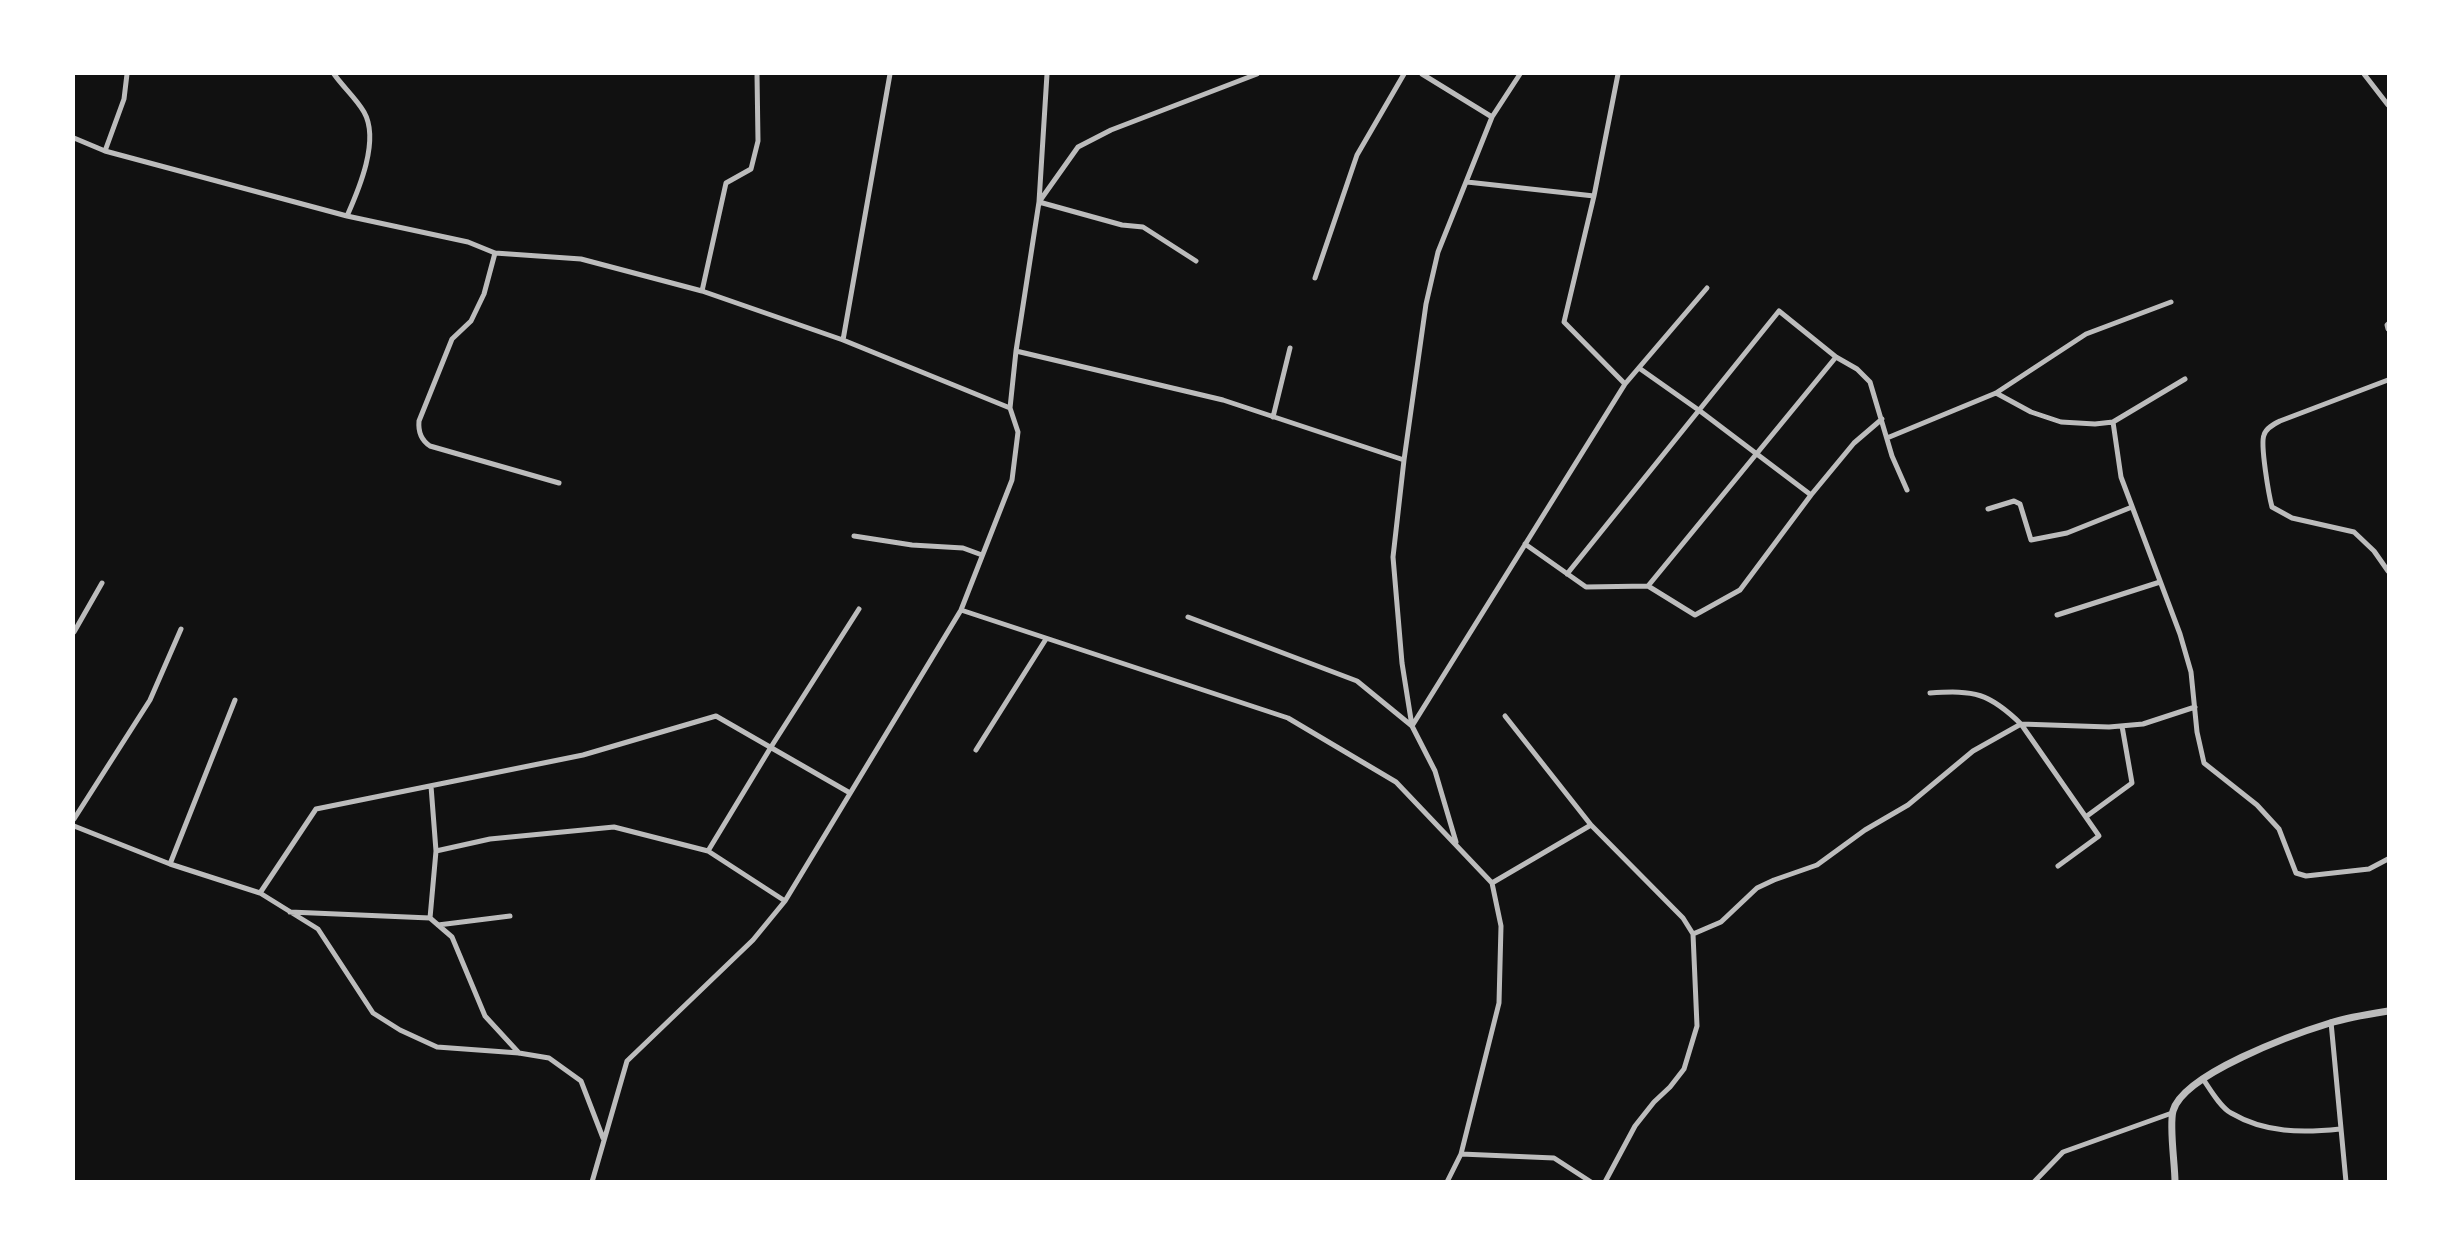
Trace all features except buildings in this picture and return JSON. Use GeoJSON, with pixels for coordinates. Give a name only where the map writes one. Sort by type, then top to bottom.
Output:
{"type":"FeatureCollection","features":[{"type":"Feature","properties":{"kind":"street"},"geometry":{"type":"LineString","coordinates":[[105,151],[124,99],[127,74]]}},
{"type":"Feature","properties":{"kind":"street"},"geometry":{"type":"LineString","coordinates":[[334,74],[365,112],[372,134],[359,188],[347,216]]}},
{"type":"Feature","properties":{"kind":"street"},"geometry":{"type":"LineString","coordinates":[[702,291],[726,183],[751,169],[758,141],[757,74]]}},
{"type":"Feature","properties":{"kind":"street"},"geometry":{"type":"LineString","coordinates":[[843,340],[890,74]]}},
{"type":"Feature","properties":{"kind":"street"},"geometry":{"type":"LineString","coordinates":[[592,1181],[627,1062],[753,940],[785,901],[961,610],[1012,480],[1018,432],[1010,408],[1016,351],[1040,202],[1047,74]]}},
{"type":"Feature","properties":{"kind":"street"},"geometry":{"type":"LineString","coordinates":[[1040,202],[1078,147],[1111,130],[1257,74]]}},
{"type":"Feature","properties":{"kind":"street"},"geometry":{"type":"LineString","coordinates":[[1315,278],[1357,155],[1404,74]]}},
{"type":"Feature","properties":{"kind":"street"},"geometry":{"type":"LineString","coordinates":[[1422,74],[1492,117]]}},
{"type":"Feature","properties":{"kind":"street"},"geometry":{"type":"LineString","coordinates":[[1457,845],[1435,771],[1412,726],[1402,663],[1393,557],[1426,304],[1438,252],[1492,117],[1520,74]]}},
{"type":"Feature","properties":{"kind":"street"},"geometry":{"type":"LineString","coordinates":[[1618,74],[1594,196],[1564,323],[1625,384]]}},
{"type":"Feature","properties":{"kind":"street"},"geometry":{"type":"LineString","coordinates":[[2364,74],[2389,105]]}},
{"type":"Feature","properties":{"kind":"street"},"geometry":{"type":"LineString","coordinates":[[74,138],[105,151],[347,216],[468,242],[495,253],[580,259],[702,291],[843,340],[1010,408]]}},
{"type":"Feature","properties":{"kind":"street"},"geometry":{"type":"LineString","coordinates":[[1467,182],[1594,196]]}},
{"type":"Feature","properties":{"kind":"street"},"geometry":{"type":"LineString","coordinates":[[1040,202],[1122,225],[1143,227],[1196,261]]}},
{"type":"Feature","properties":{"kind":"street"},"geometry":{"type":"LineString","coordinates":[[495,253],[484,294],[471,321],[452,339],[419,421],[420,432],[430,446],[559,483]]}},
{"type":"Feature","properties":{"kind":"street"},"geometry":{"type":"LineString","coordinates":[[1412,726],[1625,384],[1707,288]]}},
{"type":"Feature","properties":{"kind":"street"},"geometry":{"type":"LineString","coordinates":[[1887,438],[1996,393],[2086,334],[2171,302]]}},
{"type":"Feature","properties":{"kind":"street"},"geometry":{"type":"LineString","coordinates":[[1567,574],[1779,311],[1836,357],[1857,369],[1870,382],[1892,456],[1907,489]]}},
{"type":"Feature","properties":{"kind":"street"},"geometry":{"type":"LineString","coordinates":[[1273,416],[1290,348]]}},
{"type":"Feature","properties":{"kind":"street"},"geometry":{"type":"LineString","coordinates":[[1016,351],[1223,400],[1404,460]]}},
{"type":"Feature","properties":{"kind":"street"},"geometry":{"type":"LineString","coordinates":[[1648,586],[1836,357]]}},
{"type":"Feature","properties":{"kind":"street"},"geometry":{"type":"LineString","coordinates":[[1639,368],[1811,495]]}},
{"type":"Feature","properties":{"kind":"street"},"geometry":{"type":"LineString","coordinates":[[1996,393],[2031,412],[2061,422],[2095,424],[2113,422],[2185,379]]}},
{"type":"Feature","properties":{"kind":"street"},"geometry":{"type":"LineString","coordinates":[[2389,380],[2280,421],[2269,427],[2264,434],[2262,448],[2272,507],[2292,518],[2354,532],[2374,551],[2389,571]]}},
{"type":"Feature","properties":{"kind":"street"},"geometry":{"type":"LineString","coordinates":[[1525,544],[1586,587],[1648,586],[1695,615],[1740,590],[1811,495],[1854,443],[1882,419]]}},
{"type":"Feature","properties":{"kind":"street"},"geometry":{"type":"LineString","coordinates":[[2113,422],[2121,477],[2180,634],[2191,672],[2204,763],[2257,805],[2279,829],[2296,873],[2306,876],[2369,869],[2389,859]]}},
{"type":"Feature","properties":{"kind":"street"},"geometry":{"type":"LineString","coordinates":[[1987,509],[2014,501],[2020,504],[2031,540],[2067,533],[2132,507]]}},
{"type":"Feature","properties":{"kind":"street"},"geometry":{"type":"LineString","coordinates":[[854,536],[912,545],[963,548],[982,555]]}},
{"type":"Feature","properties":{"kind":"street"},"geometry":{"type":"LineString","coordinates":[[2057,615],[2160,582]]}},
{"type":"Feature","properties":{"kind":"street"},"geometry":{"type":"LineString","coordinates":[[74,632],[102,583]]}},
{"type":"Feature","properties":{"kind":"street"},"geometry":{"type":"LineString","coordinates":[[708,851],[859,609]]}},
{"type":"Feature","properties":{"kind":"street"},"geometry":{"type":"LineString","coordinates":[[961,610],[1288,718],[1396,782],[1492,883],[1501,926],[1499,1003],[1461,1154],[1447,1181]]}},
{"type":"Feature","properties":{"kind":"street"},"geometry":{"type":"LineString","coordinates":[[1188,617],[1357,681],[1412,726]]}},
{"type":"Feature","properties":{"kind":"street"},"geometry":{"type":"LineString","coordinates":[[74,819],[150,699],[181,629]]}},
{"type":"Feature","properties":{"kind":"street"},"geometry":{"type":"LineString","coordinates":[[976,750],[1046,639]]}},
{"type":"Feature","properties":{"kind":"street"},"geometry":{"type":"LineString","coordinates":[[1930,693],[1979,693],[2003,706],[2021,724],[2099,836],[2058,866]]}},
{"type":"Feature","properties":{"kind":"street"},"geometry":{"type":"LineString","coordinates":[[170,864],[235,700]]}},
{"type":"Feature","properties":{"kind":"street"},"geometry":{"type":"LineString","coordinates":[[1693,933],[1721,922],[1757,888],[1817,865],[1866,830],[1908,805],[1973,751],[2021,724],[2143,724],[2195,707]]}},
{"type":"Feature","properties":{"kind":"street"},"geometry":{"type":"LineString","coordinates":[[260,894],[316,809],[583,755],[716,716],[850,793]]}},
{"type":"Feature","properties":{"kind":"street"},"geometry":{"type":"LineString","coordinates":[[1505,716],[1591,825],[1683,918],[1693,933],[1697,1026],[1684,1069],[1636,1126],[1605,1181]]}},
{"type":"Feature","properties":{"kind":"street"},"geometry":{"type":"LineString","coordinates":[[2087,816],[2133,783],[2122,726]]}},
{"type":"Feature","properties":{"kind":"street"},"geometry":{"type":"LineString","coordinates":[[430,918],[436,851],[431,786]]}},
{"type":"Feature","properties":{"kind":"street"},"geometry":{"type":"LineString","coordinates":[[74,825],[170,864],[260,894],[318,929],[373,1013],[400,1030],[437,1047],[519,1053],[548,1058],[581,1081],[603,1138]]}},
{"type":"Feature","properties":{"kind":"street"},"geometry":{"type":"LineString","coordinates":[[1492,883],[1591,825]]}},
{"type":"Feature","properties":{"kind":"street"},"geometry":{"type":"LineString","coordinates":[[436,851],[490,839],[614,827],[708,851],[785,901]]}},
{"type":"Feature","properties":{"kind":"street"},"geometry":{"type":"LineString","coordinates":[[289,912],[430,918],[452,937],[485,1016],[519,1053]]}},
{"type":"Feature","properties":{"kind":"street"},"geometry":{"type":"LineString","coordinates":[[438,925],[509,916]]}},
{"type":"Feature","properties":{"kind":"street"},"geometry":{"type":"LineString","coordinates":[[2175,1181],[2172,1113],[2179,1097],[2203,1079],[2244,1056],[2331,1022],[2389,1010]]}},
{"type":"Feature","properties":{"kind":"street"},"geometry":{"type":"LineString","coordinates":[[2331,1022],[2346,1181]]}},
{"type":"Feature","properties":{"kind":"street"},"geometry":{"type":"LineString","coordinates":[[2203,1079],[2229,1112],[2278,1131],[2340,1129]]}},
{"type":"Feature","properties":{"kind":"street"},"geometry":{"type":"LineString","coordinates":[[2034,1181],[2063,1152],[2172,1113]]}},
{"type":"Feature","properties":{"kind":"street"},"geometry":{"type":"LineString","coordinates":[[1461,1154],[1554,1158],[1591,1181]]}}]}
